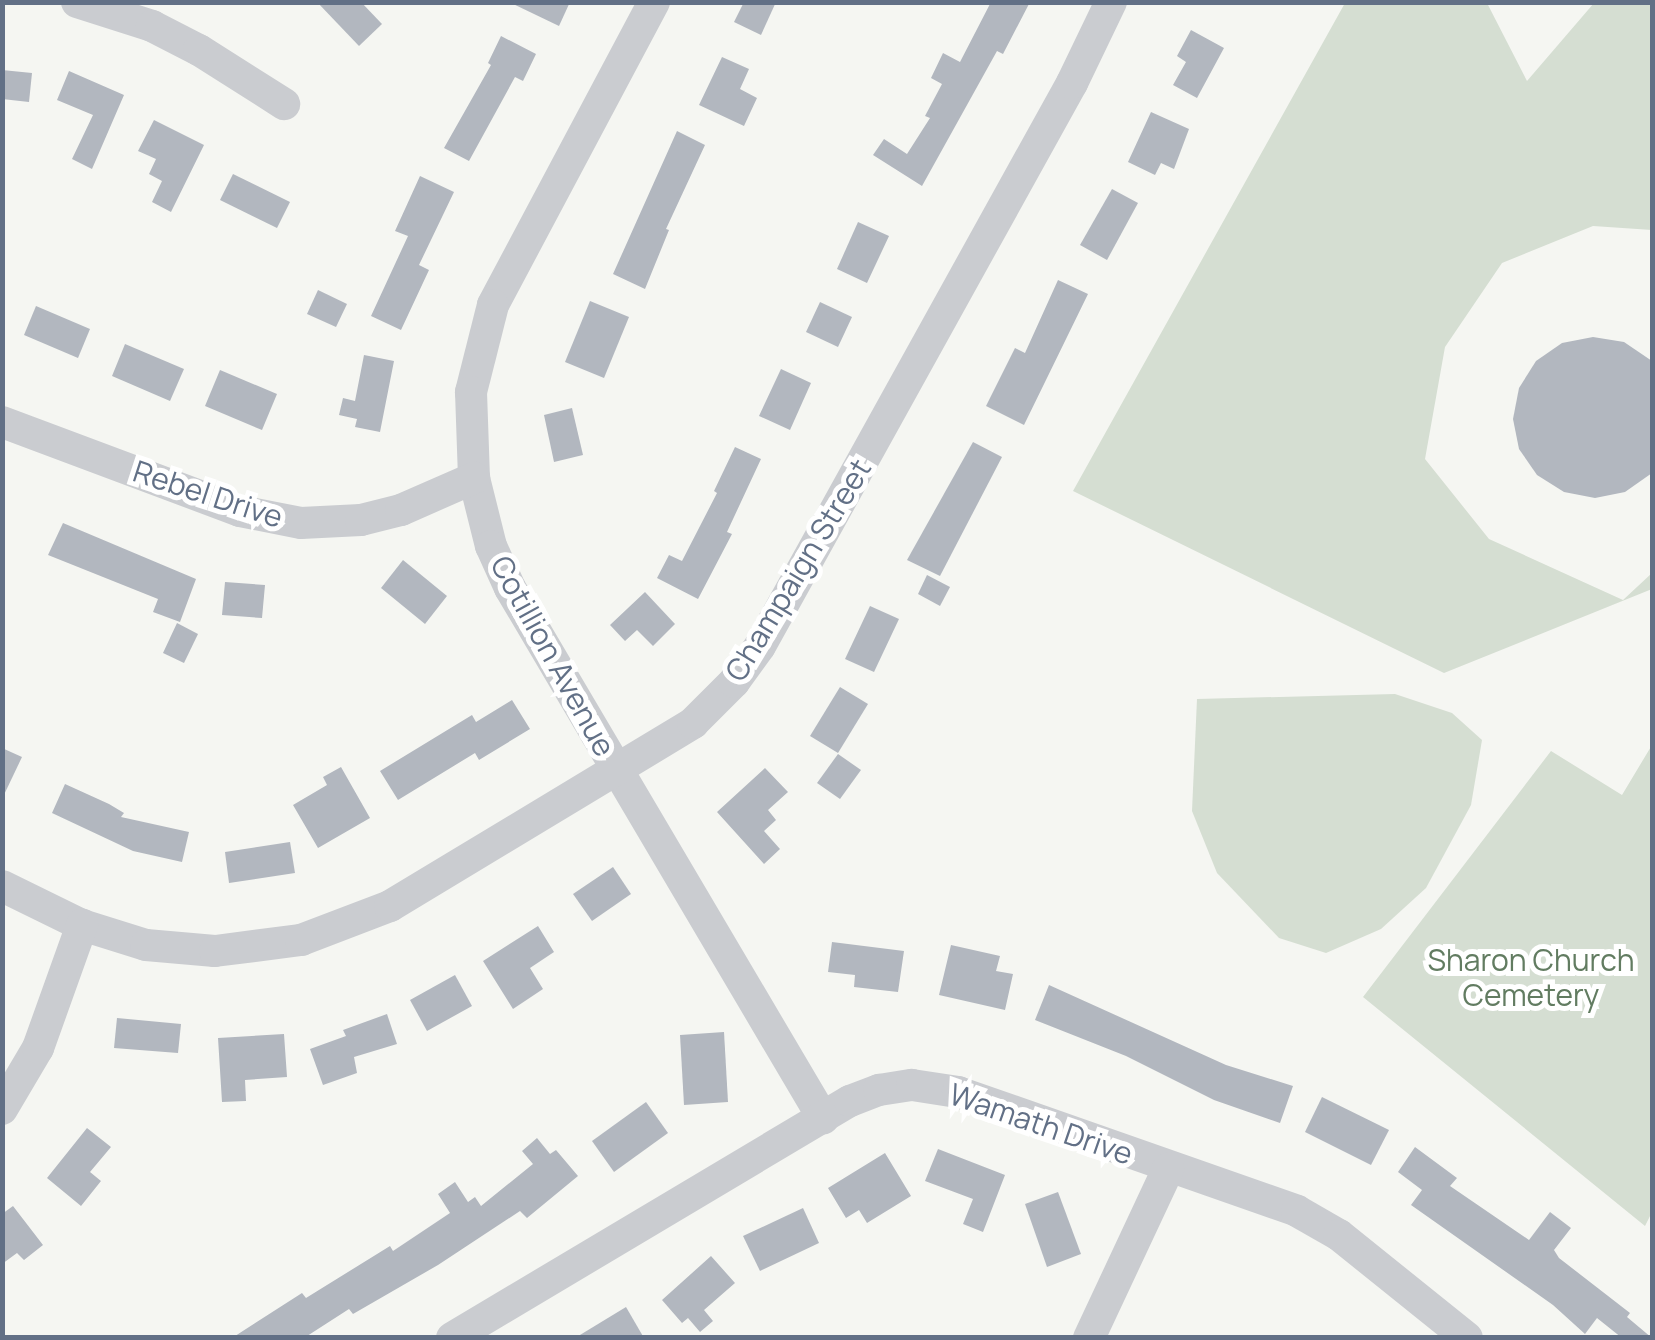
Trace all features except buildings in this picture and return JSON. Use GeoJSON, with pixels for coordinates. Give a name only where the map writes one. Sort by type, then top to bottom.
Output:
{"type":"FeatureCollection","features":[{"type":"Feature","properties":{"kind":"street"},"geometry":{"type":"LineString","coordinates":[[76,2],[152,26],[199,50],[284,104]]}},
{"type":"Feature","properties":{"kind":"street","name":"Cotillion Avenue"},"geometry":{"type":"LineString","coordinates":[[654,2],[493,305],[471,392],[474,478],[492,546],[510,588],[822,1118]]}},
{"type":"Feature","properties":{"kind":"street","name":"Champaign Street"},"geometry":{"type":"LineString","coordinates":[[2,886],[82,925],[146,945],[192,951],[261,948],[301,940],[390,906],[693,723],[734,682],[760,646],[1072,83],[1111,2]]}},
{"type":"Feature","properties":{"kind":"street","name":"Rebel Drive"},"geometry":{"type":"LineString","coordinates":[[2,422],[240,511],[301,523],[361,520],[401,510],[474,478]]}},
{"type":"Feature","properties":{"kind":"street"},"geometry":{"type":"LineString","coordinates":[[2,1109],[38,1048],[82,925]]}},
{"type":"Feature","properties":{"kind":"street","name":"Wamath Drive"},"geometry":{"type":"LineString","coordinates":[[452,1338],[822,1118],[878,1090],[928,1086],[958,1092],[1312,1218],[1468,1338]]}},
{"type":"Feature","properties":{"kind":"street"},"geometry":{"type":"LineString","coordinates":[[1088,1338],[1168,1169]]}},
{"type":"Feature","properties":{"kind":"green space"},"geometry":{"type":"Polygon","coordinates":[[[1345,3],[1487,3],[1527,81],[1594,3],[1652,3],[1652,230],[1593,226],[1502,263],[1445,347],[1425,459],[1489,539],[1623,600],[1652,573],[1652,589],[1444,673],[1073,491],[1345,3]]]}},
{"type":"Feature","properties":{"kind":"green space"},"geometry":{"type":"Polygon","coordinates":[[[1395,694],[1452,713],[1482,740],[1471,805],[1426,888],[1381,929],[1326,953],[1279,938],[1217,873],[1192,811],[1197,699],[1395,694]]]}},
{"type":"Feature","properties":{"kind":"green space","name":"Sharon Church Cemetery"},"geometry":{"type":"Polygon","coordinates":[[[1652,745],[1652,1212],[1645,1226],[1363,997],[1551,751],[1622,795],[1652,745]]]}}]}
